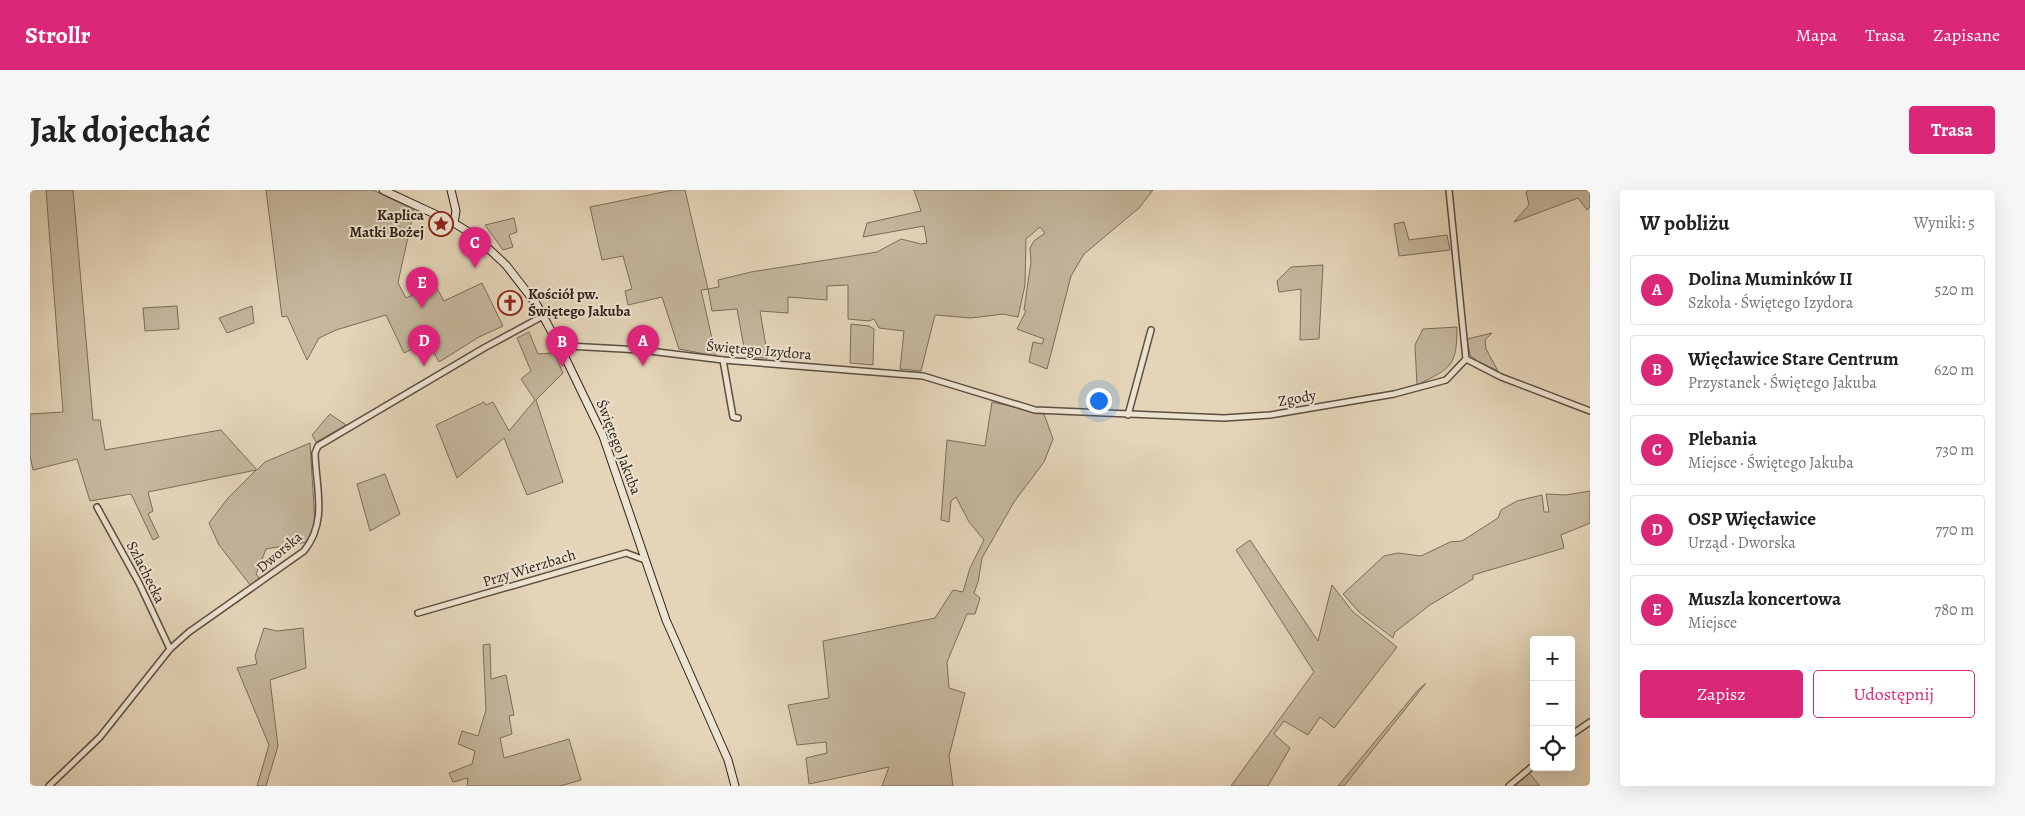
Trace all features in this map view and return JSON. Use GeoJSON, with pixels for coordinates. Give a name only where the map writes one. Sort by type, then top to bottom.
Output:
{"type":"FeatureCollection","features":[{"type":"Feature","properties":{"kind":"street","name":"Świętego Jakuba"},"geometry":{"type":"LineString","coordinates":[[383,190],[454,223],[475,236],[506,265],[537,305],[561,349],[602,436],[666,620],[728,760],[735,786]]}},
{"type":"Feature","properties":{"kind":"street"},"geometry":{"type":"LineString","coordinates":[[451,190],[456,211],[454,223]]}},
{"type":"Feature","properties":{"kind":"street"},"geometry":{"type":"LineString","coordinates":[[1449,190],[1466,359],[1501,377],[1590,411]]}},
{"type":"Feature","properties":{"kind":"street","name":"Dworska"},"geometry":{"type":"LineString","coordinates":[[49,786],[100,737],[170,649],[189,632],[304,551],[313,540],[318,527],[319,508],[316,459],[318,446],[484,348],[543,316]]}},
{"type":"Feature","properties":{"kind":"street"},"geometry":{"type":"LineString","coordinates":[[1128,414],[1151,330]]}},
{"type":"Feature","properties":{"kind":"street","name":"Świętego Izydora"},"geometry":{"type":"LineString","coordinates":[[561,349],[568,346],[632,350],[723,360],[923,376],[955,385]]}},
{"type":"Feature","properties":{"kind":"street","name":"Zgody"},"geometry":{"type":"LineString","coordinates":[[955,385],[1035,410],[1224,418],[1292,412],[1394,394],[1439,382],[1456,372],[1466,359]]}},
{"type":"Feature","properties":{"kind":"street"},"geometry":{"type":"LineString","coordinates":[[723,360],[733,417],[738,418]]}},
{"type":"Feature","properties":{"kind":"street","name":"Szlachecka"},"geometry":{"type":"LineString","coordinates":[[97,507],[139,583],[170,649]]}},
{"type":"Feature","properties":{"kind":"street","name":"Przy Wierzbach"},"geometry":{"type":"LineString","coordinates":[[418,613],[626,553],[646,560]]}},
{"type":"Feature","properties":{"kind":"street"},"geometry":{"type":"LineString","coordinates":[[1575,731],[1590,722]]}},
{"type":"Feature","properties":{"kind":"street"},"geometry":{"type":"LineString","coordinates":[[1509,786],[1530,768]]}},
{"type":"Feature","properties":{"kind":"shaded area"},"geometry":{"type":"Polygon","coordinates":[[[46,190],[73,190],[93,420],[100,420],[105,450],[221,430],[257,470],[265,462],[310,443],[315,524],[308,542],[266,549],[256,574],[260,579],[251,586],[219,545],[209,523],[228,498],[256,470],[148,492],[153,511],[148,514],[159,537],[153,540],[131,494],[90,501],[77,459],[33,470],[30,456],[30,414],[63,412],[46,190]]]}},
{"type":"Feature","properties":{"kind":"shaded area"},"geometry":{"type":"Polygon","coordinates":[[[266,190],[373,190],[414,210],[398,283],[406,298],[435,285],[444,301],[482,283],[503,326],[479,337],[439,362],[428,342],[404,353],[386,315],[336,330],[319,338],[307,360],[287,316],[282,317],[266,190]]]}},
{"type":"Feature","properties":{"kind":"shaded area"},"geometry":{"type":"Polygon","coordinates":[[[673,190],[685,190],[708,289],[701,290],[716,356],[679,349],[662,297],[628,305],[625,291],[632,289],[623,256],[602,260],[590,207],[673,190]]]}},
{"type":"Feature","properties":{"kind":"shaded area"},"geometry":{"type":"Polygon","coordinates":[[[914,190],[1153,190],[1139,208],[1084,254],[1071,276],[1047,369],[1029,362],[1033,342],[1042,344],[1044,339],[1017,329],[1026,311],[1024,310],[1031,262],[1030,248],[1034,241],[1045,233],[1040,227],[1026,239],[1025,285],[1018,317],[1003,314],[971,318],[935,315],[921,371],[900,369],[904,331],[879,328],[874,319],[869,321],[848,319],[848,285],[827,286],[827,300],[788,297],[788,313],[760,311],[768,358],[746,358],[737,309],[712,311],[708,289],[719,287],[718,280],[751,272],[877,252],[901,239],[921,244],[927,243],[924,226],[863,237],[867,223],[921,211],[914,190]]]}},
{"type":"Feature","properties":{"kind":"shaded area"},"geometry":{"type":"Polygon","coordinates":[[[1528,190],[1590,190],[1590,207],[1587,210],[1578,198],[1514,222],[1529,205],[1526,192],[1528,190]]]}},
{"type":"Feature","properties":{"kind":"shaded area"},"geometry":{"type":"Polygon","coordinates":[[[514,218],[517,232],[509,235],[513,247],[503,250],[485,225],[514,218]]]}},
{"type":"Feature","properties":{"kind":"shaded area"},"geometry":{"type":"Polygon","coordinates":[[[1404,222],[1409,240],[1447,235],[1450,250],[1399,256],[1394,224],[1404,222]]]}},
{"type":"Feature","properties":{"kind":"shaded area"},"geometry":{"type":"Polygon","coordinates":[[[1323,265],[1319,339],[1300,340],[1301,289],[1279,292],[1277,281],[1291,267],[1323,265]]]}},
{"type":"Feature","properties":{"kind":"shaded area"},"geometry":{"type":"Polygon","coordinates":[[[177,306],[179,329],[145,331],[143,308],[177,306]]]}},
{"type":"Feature","properties":{"kind":"shaded area"},"geometry":{"type":"Polygon","coordinates":[[[252,306],[254,323],[227,333],[219,318],[252,306]]]}},
{"type":"Feature","properties":{"kind":"shaded area"},"geometry":{"type":"Polygon","coordinates":[[[851,324],[869,326],[874,329],[873,365],[850,363],[851,324]]]}},
{"type":"Feature","properties":{"kind":"shaded area"},"geometry":{"type":"Polygon","coordinates":[[[1457,327],[1456,351],[1450,365],[1445,370],[1417,385],[1415,345],[1423,329],[1457,327]]]}},
{"type":"Feature","properties":{"kind":"shaded area"},"geometry":{"type":"Polygon","coordinates":[[[529,332],[538,354],[554,353],[563,373],[536,400],[563,482],[527,495],[504,438],[457,478],[436,425],[484,402],[486,405],[493,402],[509,431],[535,400],[521,379],[531,371],[517,338],[529,332]]]}},
{"type":"Feature","properties":{"kind":"shaded area"},"geometry":{"type":"Polygon","coordinates":[[[1492,333],[1485,340],[1486,349],[1498,371],[1477,361],[1470,355],[1467,339],[1492,333]]]}},
{"type":"Feature","properties":{"kind":"shaded area"},"geometry":{"type":"Polygon","coordinates":[[[992,402],[1044,414],[1053,439],[1044,462],[1014,502],[982,558],[974,593],[980,598],[975,614],[967,614],[947,662],[949,688],[965,693],[949,756],[953,786],[882,786],[889,767],[809,784],[806,758],[827,753],[826,742],[797,745],[788,705],[829,698],[823,641],[935,618],[953,590],[963,592],[970,568],[984,540],[969,522],[956,497],[951,501],[949,522],[941,520],[947,440],[985,446],[992,402]]]}},
{"type":"Feature","properties":{"kind":"shaded area"},"geometry":{"type":"Polygon","coordinates":[[[330,414],[346,425],[316,442],[312,435],[330,414]]]}},
{"type":"Feature","properties":{"kind":"shaded area"},"geometry":{"type":"Polygon","coordinates":[[[385,474],[400,514],[370,531],[357,484],[385,474]]]}},
{"type":"Feature","properties":{"kind":"shaded area"},"geometry":{"type":"Polygon","coordinates":[[[1590,491],[1590,523],[1561,535],[1564,548],[1473,575],[1473,579],[1430,605],[1395,632],[1393,638],[1359,612],[1343,594],[1384,556],[1398,553],[1421,556],[1450,542],[1462,541],[1498,518],[1501,510],[1517,501],[1542,495],[1544,512],[1549,512],[1546,494],[1566,495],[1590,491]]]}},
{"type":"Feature","properties":{"kind":"shaded area"},"geometry":{"type":"Polygon","coordinates":[[[1250,540],[1318,641],[1332,585],[1353,612],[1397,647],[1334,728],[1320,717],[1308,735],[1284,721],[1274,734],[1290,748],[1268,786],[1231,786],[1314,672],[1236,550],[1250,540]]]}},
{"type":"Feature","properties":{"kind":"shaded area"},"geometry":{"type":"Polygon","coordinates":[[[264,628],[277,631],[303,628],[306,668],[270,680],[278,746],[266,786],[257,786],[269,745],[237,668],[257,664],[255,656],[264,628]]]}},
{"type":"Feature","properties":{"kind":"shaded area"},"geometry":{"type":"Polygon","coordinates":[[[490,644],[491,679],[506,675],[514,715],[509,716],[512,734],[500,738],[504,758],[569,739],[581,780],[560,786],[467,786],[468,778],[453,782],[449,773],[472,764],[475,751],[458,744],[462,731],[478,736],[486,710],[483,645],[490,644]]]}},
{"type":"Feature","properties":{"kind":"shaded area"},"geometry":{"type":"Polygon","coordinates":[[[1426,683],[1344,786],[1338,786],[1418,690],[1426,683]]]}},
{"type":"Feature","properties":{"kind":"shaded area"},"geometry":{"type":"Polygon","coordinates":[[[1529,773],[1540,786],[1514,786],[1529,773]]]}},
{"type":"Feature","properties":{"kind":"place","name":"Kaplica Matki Bożej"},"geometry":{"type":"Point","coordinates":[441,224]}},
{"type":"Feature","properties":{"kind":"place","name":"Plebania"},"geometry":{"type":"Point","coordinates":[475,268]}},
{"type":"Feature","properties":{"kind":"place","name":"Kościół pw. Świętego Jakuba"},"geometry":{"type":"Point","coordinates":[510,303]}},
{"type":"Feature","properties":{"kind":"place","name":"Muszla koncertowa"},"geometry":{"type":"Point","coordinates":[422,308]}},
{"type":"Feature","properties":{"kind":"place","name":"OSP Więcławice"},"geometry":{"type":"Point","coordinates":[424,366]}},
{"type":"Feature","properties":{"kind":"place","name":"Dolina Muminków II"},"geometry":{"type":"Point","coordinates":[643,366]}},
{"type":"Feature","properties":{"kind":"place","name":"Więcławice Stare Centrum"},"geometry":{"type":"Point","coordinates":[562,367]}}]}
